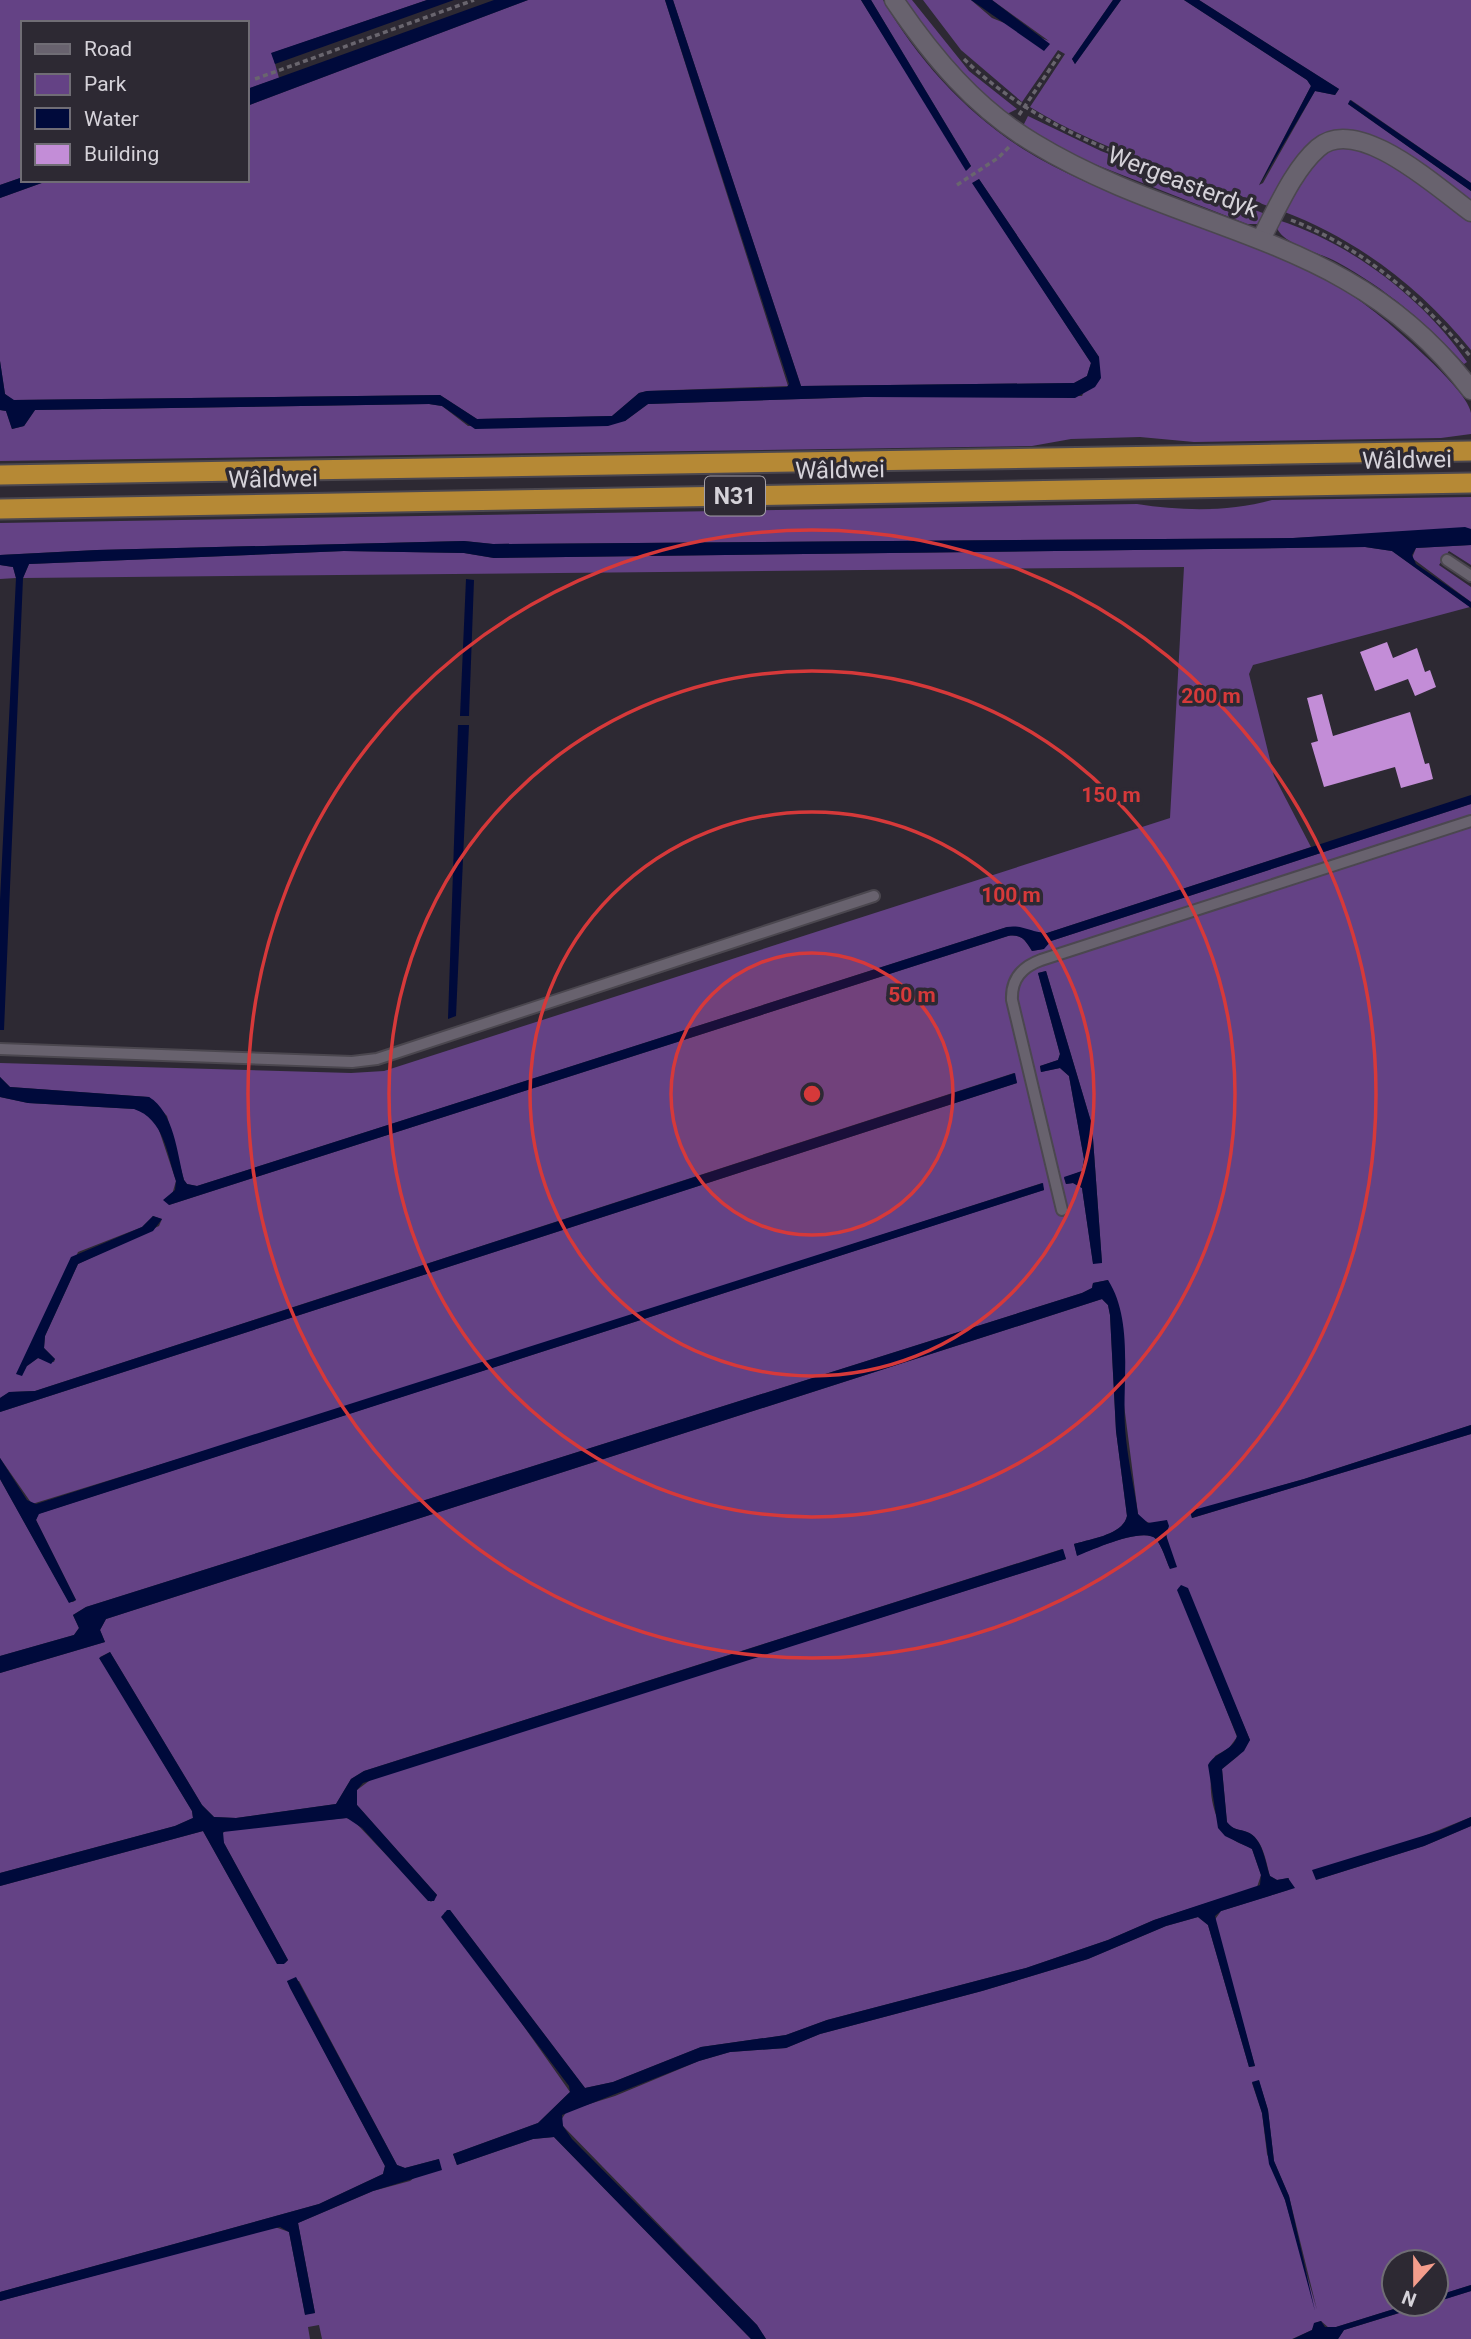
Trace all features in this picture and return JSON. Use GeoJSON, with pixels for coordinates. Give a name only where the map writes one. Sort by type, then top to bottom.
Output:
{"type":"FeatureCollection","features":[{"type":"Feature","properties":{"kind":"highway","name":"Wâldwei"},"geometry":{"type":"LineString","coordinates":[[0,475],[1471,451]]}},
{"type":"Feature","properties":{"kind":"highway","name":"Wâldwei"},"geometry":{"type":"LineString","coordinates":[[0,509],[1471,483]]}},
{"type":"Feature","properties":{"kind":"street","name":"Wergeasterdyk"},"geometry":{"type":"LineString","coordinates":[[894,0],[948,72],[1010,128],[1094,175],[1316,262],[1384,303],[1424,335],[1471,390]]}},
{"type":"Feature","properties":{"kind":"street"},"geometry":{"type":"LineString","coordinates":[[1261,239],[1319,147],[1336,138],[1365,141],[1386,152],[1471,212]]}},
{"type":"Feature","properties":{"kind":"lane"},"geometry":{"type":"LineString","coordinates":[[1447,560],[1471,576]]}},
{"type":"Feature","properties":{"kind":"lane"},"geometry":{"type":"LineString","coordinates":[[1062,1210],[1012,1000],[1012,991],[1019,973],[1041,960],[1471,821]]}},
{"type":"Feature","properties":{"kind":"lane"},"geometry":{"type":"LineString","coordinates":[[0,1049],[352,1062],[377,1059],[874,896]]}},
{"type":"Feature","properties":{"kind":"path"},"geometry":{"type":"LineString","coordinates":[[255,79],[474,0]]}},
{"type":"Feature","properties":{"kind":"path","name":"Wergeasterdyk"},"geometry":{"type":"LineString","coordinates":[[957,51],[983,77],[1024,108],[1080,138],[1275,213],[1340,243],[1380,269],[1430,310],[1471,358]]}},
{"type":"Feature","properties":{"kind":"path"},"geometry":{"type":"LineString","coordinates":[[1010,128],[1060,54]]}},
{"type":"Feature","properties":{"kind":"path"},"geometry":{"type":"LineString","coordinates":[[957,185],[998,158]]}},
{"type":"Feature","properties":{"kind":"green space"},"geometry":{"type":"Polygon","coordinates":[[[0,0],[427,0],[272,53],[279,78],[248,89],[248,21],[21,21],[21,178],[0,185],[0,0]]]}},
{"type":"Feature","properties":{"kind":"green space"},"geometry":{"type":"Polygon","coordinates":[[[528,0],[665,0],[788,386],[647,391],[639,393],[612,416],[477,419],[440,395],[13,400],[5,394],[0,361],[0,198],[44,182],[248,182],[248,106],[528,0]]]}},
{"type":"Feature","properties":{"kind":"green space"},"geometry":{"type":"Polygon","coordinates":[[[673,0],[861,0],[967,170],[971,166],[871,0],[883,0],[911,43],[944,83],[981,118],[1023,149],[1095,186],[1284,259],[1320,276],[1362,302],[1413,345],[1459,391],[1471,413],[1471,434],[1441,438],[1194,442],[1140,437],[1071,439],[1032,446],[0,461],[0,410],[6,411],[12,429],[24,426],[35,410],[429,404],[442,406],[468,426],[625,421],[648,404],[864,397],[1082,396],[1099,357],[979,179],[973,183],[1091,363],[1087,376],[1074,383],[801,386],[673,0]]]}},
{"type":"Feature","properties":{"kind":"green space"},"geometry":{"type":"Polygon","coordinates":[[[905,0],[912,0],[969,71],[1017,109],[1007,114],[978,90],[939,47],[905,0]]]}},
{"type":"Feature","properties":{"kind":"green space"},"geometry":{"type":"Polygon","coordinates":[[[923,0],[971,0],[992,18],[1049,41],[992,0],[1113,0],[1072,59],[1075,64],[1121,0],[1184,0],[1307,80],[1311,86],[1259,185],[1263,183],[1315,91],[1335,95],[1339,89],[1199,0],[1471,0],[1471,183],[1351,100],[1348,104],[1471,191],[1471,208],[1333,134],[1273,208],[1149,163],[1086,137],[1030,107],[1065,54],[1058,50],[1022,102],[961,50],[923,0]]]}},
{"type":"Feature","properties":{"kind":"green space"},"geometry":{"type":"Polygon","coordinates":[[[1028,116],[1101,151],[1268,215],[1258,224],[1247,224],[1084,160],[1023,126],[1028,116]]]}},
{"type":"Feature","properties":{"kind":"green space"},"geometry":{"type":"Polygon","coordinates":[[[1337,143],[1384,156],[1471,218],[1471,350],[1431,306],[1386,268],[1336,236],[1282,211],[1311,163],[1337,143]]]}},
{"type":"Feature","properties":{"kind":"green space"},"geometry":{"type":"Polygon","coordinates":[[[1278,220],[1332,243],[1384,276],[1430,316],[1467,362],[1464,364],[1421,321],[1372,283],[1337,262],[1287,239],[1277,228],[1278,220]]]}},
{"type":"Feature","properties":{"kind":"green space"},"geometry":{"type":"Polygon","coordinates":[[[1471,497],[1471,529],[1293,538],[493,544],[464,541],[0,555],[0,523],[1137,504],[1205,509],[1239,507],[1272,500],[1471,497]]]}},
{"type":"Feature","properties":{"kind":"green space"},"geometry":{"type":"Polygon","coordinates":[[[1471,545],[1471,565],[1449,551],[1439,565],[1471,587],[1471,602],[1412,558],[1416,548],[1471,545]]]}},
{"type":"Feature","properties":{"kind":"green space"},"geometry":{"type":"Polygon","coordinates":[[[1365,547],[1392,551],[1470,607],[1253,665],[1249,674],[1274,776],[1311,847],[1047,933],[1007,927],[197,1186],[187,1184],[184,1180],[167,1116],[149,1097],[10,1087],[0,1077],[0,1063],[351,1073],[384,1071],[1170,818],[1184,567],[23,578],[29,564],[344,551],[464,553],[494,558],[1365,547]]]}},
{"type":"Feature","properties":{"kind":"green space"},"geometry":{"type":"Polygon","coordinates":[[[0,565],[13,567],[16,578],[0,579],[0,565]]]}},
{"type":"Feature","properties":{"kind":"green space"},"geometry":{"type":"Polygon","coordinates":[[[1471,804],[1471,818],[1027,961],[1013,975],[1008,995],[1019,1019],[1019,990],[1028,972],[1035,967],[1471,824],[1471,1425],[1304,1479],[1190,1512],[1192,1518],[1471,1434],[1471,1817],[1316,1880],[1424,1846],[1471,1826],[1471,2285],[1450,2292],[1450,2248],[1380,2248],[1380,2313],[1329,2328],[1321,2321],[1315,2323],[1312,2330],[1292,2339],[766,2339],[757,2325],[563,2126],[561,2120],[567,2111],[615,2096],[699,2061],[730,2052],[786,2048],[820,2034],[982,1991],[1088,1959],[1166,1926],[1198,1917],[1208,1925],[1249,2067],[1255,2066],[1214,1921],[1221,1911],[1288,1890],[1289,1878],[1277,1880],[1270,1876],[1257,1839],[1227,1823],[1222,1769],[1238,1756],[1250,1740],[1206,1636],[1178,1587],[1237,1737],[1229,1748],[1215,1756],[1211,1778],[1212,1802],[1221,1825],[1228,1834],[1252,1849],[1261,1875],[1257,1887],[1154,1920],[1108,1940],[1026,1968],[827,2020],[786,2035],[701,2047],[613,2082],[585,2088],[450,1910],[444,1913],[570,2092],[538,2123],[453,2154],[457,2165],[533,2139],[554,2137],[751,2339],[322,2339],[319,2325],[308,2327],[310,2339],[0,2339],[0,2301],[275,2227],[289,2232],[305,2314],[315,2313],[298,2223],[373,2191],[410,2181],[439,2159],[405,2168],[397,2165],[299,1981],[287,1981],[385,2166],[383,2174],[319,2204],[0,2292],[0,1886],[203,1831],[277,1963],[285,1963],[288,1960],[224,1843],[221,1835],[226,1830],[346,1818],[353,1820],[431,1902],[437,1895],[357,1805],[357,1790],[373,1778],[1066,1559],[1062,1549],[364,1771],[351,1779],[336,1804],[236,1818],[214,1817],[202,1805],[110,1652],[100,1657],[192,1811],[193,1818],[175,1826],[0,1873],[0,1673],[105,1642],[100,1630],[106,1619],[1102,1299],[1108,1305],[1110,1315],[1116,1431],[1127,1516],[1113,1532],[1074,1544],[1077,1555],[1130,1537],[1150,1536],[1158,1542],[1170,1569],[1166,1529],[1142,1520],[1138,1514],[1108,1280],[1093,1283],[1092,1288],[1082,1293],[86,1607],[73,1615],[79,1628],[74,1635],[0,1656],[0,1479],[69,1602],[73,1602],[76,1600],[36,1520],[38,1514],[1044,1190],[1042,1183],[421,1384],[32,1504],[0,1458],[0,1412],[1017,1083],[1014,1073],[35,1391],[10,1392],[0,1398],[0,1097],[28,1103],[135,1109],[146,1113],[157,1124],[176,1181],[169,1205],[1008,936],[1023,939],[1032,951],[1043,949],[1051,941],[1471,804]],[[1046,971],[1038,973],[1060,1054],[1058,1060],[1040,1066],[1041,1072],[1060,1068],[1069,1076],[1084,1159],[1082,1171],[1064,1178],[1066,1184],[1073,1183],[1082,1188],[1093,1263],[1102,1263],[1092,1125],[1046,971]],[[153,1216],[142,1227],[78,1252],[27,1366],[38,1358],[54,1362],[55,1359],[44,1348],[45,1336],[78,1264],[159,1226],[162,1219],[153,1216]],[[1259,2081],[1252,2083],[1262,2113],[1267,2154],[1285,2200],[1317,2310],[1289,2196],[1274,2161],[1268,2110],[1259,2081]]]}},
{"type":"Feature","properties":{"kind":"green space"},"geometry":{"type":"Polygon","coordinates":[[[1471,2291],[1471,2339],[1338,2339],[1344,2330],[1383,2318],[1450,2318],[1450,2297],[1471,2291]]]}},
{"type":"Feature","properties":{"kind":"water"},"geometry":{"type":"Polygon","coordinates":[[[427,0],[454,0],[275,64],[271,53],[427,0]]]}},
{"type":"Feature","properties":{"kind":"water"},"geometry":{"type":"Polygon","coordinates":[[[494,0],[528,0],[248,106],[248,89],[494,0]]]}},
{"type":"Feature","properties":{"kind":"water"},"geometry":{"type":"Polygon","coordinates":[[[665,0],[673,0],[801,386],[1074,383],[1087,376],[1091,363],[972,183],[979,179],[1099,357],[1101,378],[1095,387],[1075,398],[864,397],[648,404],[625,421],[608,426],[475,429],[442,406],[429,404],[35,410],[24,426],[12,429],[6,411],[0,410],[0,361],[5,394],[14,400],[440,395],[477,419],[612,416],[639,393],[647,391],[787,387],[789,384],[665,0]]]}},
{"type":"Feature","properties":{"kind":"water"},"geometry":{"type":"Polygon","coordinates":[[[861,0],[871,0],[971,166],[966,171],[861,0]]]}},
{"type":"Feature","properties":{"kind":"water"},"geometry":{"type":"Polygon","coordinates":[[[971,0],[992,0],[1050,44],[1044,51],[971,0]]]}},
{"type":"Feature","properties":{"kind":"water"},"geometry":{"type":"Polygon","coordinates":[[[1113,0],[1121,0],[1075,64],[1072,59],[1113,0]]]}},
{"type":"Feature","properties":{"kind":"water"},"geometry":{"type":"Polygon","coordinates":[[[1184,0],[1199,0],[1339,89],[1335,95],[1315,91],[1259,186],[1311,86],[1307,80],[1184,0]]]}},
{"type":"Feature","properties":{"kind":"water"},"geometry":{"type":"Polygon","coordinates":[[[1350,100],[1471,183],[1471,191],[1348,104],[1350,100]]]}},
{"type":"Feature","properties":{"kind":"water"},"geometry":{"type":"Polygon","coordinates":[[[21,178],[21,182],[44,182],[0,198],[0,185],[21,178]]]}},
{"type":"Feature","properties":{"kind":"water"},"geometry":{"type":"Polygon","coordinates":[[[1465,527],[1471,529],[1471,545],[1416,548],[1412,555],[1416,564],[1471,602],[1471,608],[1392,551],[1365,547],[494,558],[464,553],[344,551],[29,564],[23,578],[4,1030],[0,1030],[0,900],[16,578],[13,567],[0,565],[0,555],[464,541],[493,544],[1293,538],[1465,527]]]}},
{"type":"Feature","properties":{"kind":"water"},"geometry":{"type":"Polygon","coordinates":[[[466,579],[474,580],[469,716],[460,716],[466,579]]]}},
{"type":"Feature","properties":{"kind":"water"},"geometry":{"type":"Polygon","coordinates":[[[458,725],[469,725],[456,1016],[448,1019],[458,725]]]}},
{"type":"Feature","properties":{"kind":"water"},"geometry":{"type":"Polygon","coordinates":[[[1471,795],[1471,804],[1051,941],[1044,949],[1032,951],[1023,939],[1008,936],[169,1205],[163,1200],[175,1190],[176,1181],[163,1139],[152,1121],[144,1114],[134,1109],[28,1103],[0,1097],[0,1077],[10,1087],[149,1097],[164,1113],[169,1123],[184,1180],[187,1184],[197,1186],[1007,927],[1047,933],[1471,795]]]}},
{"type":"Feature","properties":{"kind":"water"},"geometry":{"type":"Polygon","coordinates":[[[1046,971],[1092,1125],[1102,1263],[1093,1264],[1082,1188],[1073,1183],[1066,1184],[1064,1177],[1082,1171],[1084,1159],[1069,1076],[1060,1068],[1041,1072],[1040,1066],[1058,1060],[1060,1054],[1038,973],[1046,971]]]}},
{"type":"Feature","properties":{"kind":"water"},"geometry":{"type":"Polygon","coordinates":[[[1015,1073],[1017,1083],[0,1412],[0,1398],[9,1392],[35,1391],[1015,1073]]]}},
{"type":"Feature","properties":{"kind":"water"},"geometry":{"type":"Polygon","coordinates":[[[1043,1183],[1044,1190],[39,1514],[36,1520],[76,1600],[69,1603],[0,1479],[0,1458],[27,1500],[36,1504],[1043,1183]]]}},
{"type":"Feature","properties":{"kind":"water"},"geometry":{"type":"Polygon","coordinates":[[[153,1216],[162,1219],[153,1231],[78,1264],[45,1336],[44,1348],[55,1359],[51,1364],[38,1358],[27,1366],[22,1376],[16,1374],[71,1257],[142,1227],[153,1216]]]}},
{"type":"Feature","properties":{"kind":"water"},"geometry":{"type":"Polygon","coordinates":[[[1108,1280],[1116,1296],[1124,1332],[1125,1428],[1138,1514],[1148,1523],[1167,1520],[1169,1526],[1166,1535],[1177,1567],[1170,1569],[1156,1539],[1141,1535],[1118,1540],[1077,1556],[1074,1544],[1113,1532],[1127,1516],[1116,1431],[1110,1315],[1108,1305],[1102,1299],[106,1619],[100,1630],[105,1642],[0,1673],[0,1656],[74,1635],[79,1628],[73,1615],[86,1607],[1082,1293],[1092,1288],[1093,1283],[1108,1280]]]}},
{"type":"Feature","properties":{"kind":"water"},"geometry":{"type":"Polygon","coordinates":[[[1471,1425],[1471,1434],[1192,1518],[1190,1511],[1304,1479],[1471,1425]]]}},
{"type":"Feature","properties":{"kind":"water"},"geometry":{"type":"Polygon","coordinates":[[[1063,1549],[1066,1559],[363,1783],[357,1790],[357,1805],[437,1895],[434,1901],[428,1901],[362,1828],[347,1818],[223,1832],[224,1843],[288,1960],[284,1964],[277,1964],[203,1831],[0,1886],[0,1873],[175,1826],[193,1818],[192,1811],[99,1658],[110,1652],[202,1805],[214,1817],[236,1818],[336,1804],[351,1779],[364,1771],[1063,1549]]]}},
{"type":"Feature","properties":{"kind":"water"},"geometry":{"type":"Polygon","coordinates":[[[1181,1585],[1188,1588],[1250,1740],[1244,1751],[1222,1769],[1227,1822],[1257,1839],[1270,1876],[1277,1880],[1288,1878],[1295,1888],[1221,1911],[1215,1916],[1255,2066],[1249,2067],[1208,1925],[1198,1917],[1166,1926],[1088,1959],[982,1991],[820,2034],[786,2048],[730,2052],[699,2061],[562,2115],[563,2126],[572,2139],[757,2325],[766,2339],[751,2339],[554,2137],[533,2139],[457,2165],[453,2154],[538,2123],[570,2092],[569,2086],[441,1917],[447,1910],[450,1910],[585,2088],[613,2082],[701,2047],[786,2035],[827,2020],[1026,1968],[1108,1940],[1154,1920],[1260,1885],[1261,1875],[1252,1849],[1225,1836],[1218,1828],[1208,1765],[1232,1745],[1237,1736],[1177,1590],[1181,1585]]]}},
{"type":"Feature","properties":{"kind":"water"},"geometry":{"type":"Polygon","coordinates":[[[1471,1817],[1471,1826],[1424,1846],[1316,1880],[1312,1870],[1439,1831],[1471,1817]]]}},
{"type":"Feature","properties":{"kind":"water"},"geometry":{"type":"Polygon","coordinates":[[[296,1977],[397,2165],[405,2168],[439,2159],[442,2170],[373,2191],[298,2223],[315,2313],[305,2315],[289,2232],[280,2227],[0,2301],[0,2292],[319,2204],[383,2174],[385,2166],[290,1988],[287,1981],[296,1977]]]}},
{"type":"Feature","properties":{"kind":"water"},"geometry":{"type":"Polygon","coordinates":[[[1259,2080],[1268,2110],[1274,2161],[1289,2196],[1315,2311],[1285,2200],[1269,2164],[1262,2113],[1252,2082],[1259,2080]]]}},
{"type":"Feature","properties":{"kind":"water"},"geometry":{"type":"Polygon","coordinates":[[[1471,2285],[1471,2291],[1450,2298],[1450,2292],[1471,2285]]]}},
{"type":"Feature","properties":{"kind":"water"},"geometry":{"type":"Polygon","coordinates":[[[1380,2313],[1380,2318],[1383,2318],[1344,2330],[1338,2339],[1293,2339],[1312,2330],[1314,2323],[1321,2321],[1325,2327],[1336,2327],[1380,2313]]]}},
{"type":"Feature","properties":{"kind":"building"},"geometry":{"type":"Polygon","coordinates":[[[1387,642],[1393,658],[1417,648],[1425,672],[1430,670],[1436,687],[1415,696],[1408,679],[1375,691],[1360,652],[1387,642]]]}},
{"type":"Feature","properties":{"kind":"building"},"geometry":{"type":"Polygon","coordinates":[[[1322,694],[1333,736],[1410,712],[1425,764],[1429,763],[1433,779],[1401,788],[1395,767],[1324,787],[1311,743],[1318,741],[1307,698],[1322,694]]]}}]}
